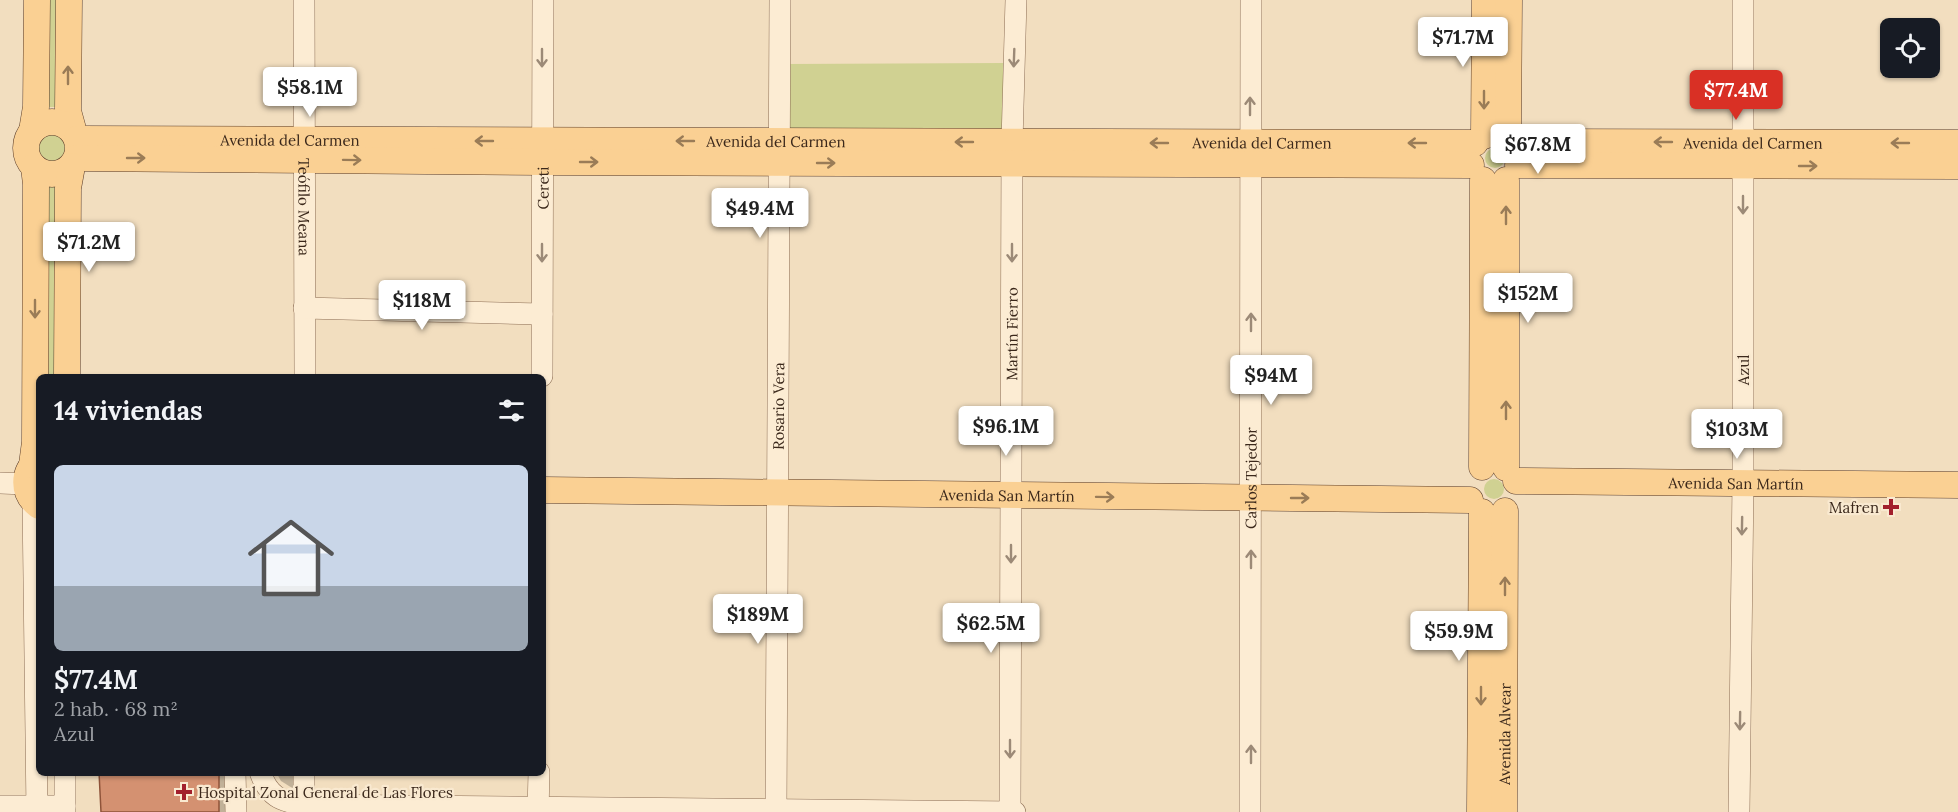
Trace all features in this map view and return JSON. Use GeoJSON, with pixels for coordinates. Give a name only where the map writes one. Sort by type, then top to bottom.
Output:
{"type":"FeatureCollection","features":[{"type":"Feature","properties":{"kind":"main road"},"geometry":{"type":"LineString","coordinates":[[34,483],[36,184],[34,167],[26,153],[36,107],[37,0]]}},
{"type":"Feature","properties":{"kind":"main road"},"geometry":{"type":"LineString","coordinates":[[67,374],[68,188],[75,149],[68,111],[69,0]]}},
{"type":"Feature","properties":{"kind":"main road","name":"Avenida Alvear"},"geometry":{"type":"LineString","coordinates":[[1480,812],[1493,490],[1495,156],[1485,0]]}},
{"type":"Feature","properties":{"kind":"main road","name":"Avenida Alvear"},"geometry":{"type":"LineString","coordinates":[[1495,156],[1509,0]]}},
{"type":"Feature","properties":{"kind":"main road"},"geometry":{"type":"LineString","coordinates":[[32,131],[46,122],[54,121],[69,127],[75,149],[65,171],[49,175],[34,167]]}},
{"type":"Feature","properties":{"kind":"main road","name":"Avenida del Carmen"},"geometry":{"type":"LineString","coordinates":[[75,149],[1495,156],[1743,154],[1958,143]]}},
{"type":"Feature","properties":{"kind":"main road","name":"Avenida del Carmen"},"geometry":{"type":"LineString","coordinates":[[1743,154],[1958,166]]}},
{"type":"Feature","properties":{"kind":"main road","name":"Avenida San Martín"},"geometry":{"type":"LineString","coordinates":[[546,477],[778,485],[1251,489],[1742,490],[1958,485]]}},
{"type":"Feature","properties":{"kind":"main road","name":"Avenida San Martín"},"geometry":{"type":"LineString","coordinates":[[546,490],[778,485]]}},
{"type":"Feature","properties":{"kind":"main road","name":"Avenida Alvear"},"geometry":{"type":"LineString","coordinates":[[1493,490],[1503,812]]}},
{"type":"Feature","properties":{"kind":"main road","name":"Avenida San Martín"},"geometry":{"type":"LineString","coordinates":[[1742,490],[1958,500]]}},
{"type":"Feature","properties":{"kind":"street","name":"Teófilo Meana"},"geometry":{"type":"LineString","coordinates":[[304,0],[305,374]]}},
{"type":"Feature","properties":{"kind":"street","name":"Cereti"},"geometry":{"type":"LineString","coordinates":[[542,374],[543,0]]}},
{"type":"Feature","properties":{"kind":"street","name":"Rosario Vera"},"geometry":{"type":"LineString","coordinates":[[776,811],[780,0]]}},
{"type":"Feature","properties":{"kind":"street","name":"Martín Fierro"},"geometry":{"type":"LineString","coordinates":[[1010,812],[1012,153],[1016,0]]}},
{"type":"Feature","properties":{"kind":"street","name":"Carlos Tejedor"},"geometry":{"type":"LineString","coordinates":[[1250,812],[1251,0]]}},
{"type":"Feature","properties":{"kind":"street","name":"Azul"},"geometry":{"type":"LineString","coordinates":[[1739,812],[1743,0]]}},
{"type":"Feature","properties":{"kind":"street"},"geometry":{"type":"LineString","coordinates":[[304,308],[542,314]]}},
{"type":"Feature","properties":{"kind":"street"},"geometry":{"type":"LineString","coordinates":[[0,483],[34,483],[36,700]]}},
{"type":"Feature","properties":{"kind":"street"},"geometry":{"type":"LineString","coordinates":[[37,776],[37,809]]}},
{"type":"Feature","properties":{"kind":"street"},"geometry":{"type":"LineString","coordinates":[[0,806],[65,809],[65,776]]}},
{"type":"Feature","properties":{"kind":"street"},"geometry":{"type":"LineString","coordinates":[[235,776],[236,812]]}},
{"type":"Feature","properties":{"kind":"street"},"geometry":{"type":"LineString","coordinates":[[262,776],[265,785],[294,808],[1015,812]]}},
{"type":"Feature","properties":{"kind":"street"},"geometry":{"type":"LineString","coordinates":[[294,808],[303,776]]}},
{"type":"Feature","properties":{"kind":"street"},"geometry":{"type":"LineString","coordinates":[[538,810],[539,776]]}},
{"type":"Feature","properties":{"kind":"green space"},"geometry":{"type":"Polygon","coordinates":[[[46,0],[60,0],[61,107],[46,107],[46,0]]]}},
{"type":"Feature","properties":{"kind":"green space"},"geometry":{"type":"Polygon","coordinates":[[[1004,63],[1004,129],[786,130],[786,64],[1004,63]]]}},
{"type":"Feature","properties":{"kind":"green space"},"geometry":{"type":"Polygon","coordinates":[[[53,132],[64,136],[68,147],[64,158],[53,162],[42,158],[38,147],[42,136],[53,132]]]}},
{"type":"Feature","properties":{"kind":"green space"},"geometry":{"type":"Polygon","coordinates":[[[1495,148],[1502,151],[1505,158],[1502,165],[1495,168],[1488,165],[1485,158],[1488,151],[1495,148]]]}},
{"type":"Feature","properties":{"kind":"green space"},"geometry":{"type":"Polygon","coordinates":[[[46,179],[61,179],[60,374],[45,374],[46,179]]]}},
{"type":"Feature","properties":{"kind":"green space"},"geometry":{"type":"Polygon","coordinates":[[[1494,479],[1501,482],[1504,489],[1501,496],[1494,499],[1487,496],[1484,489],[1487,482],[1494,479]]]}},
{"type":"Feature","properties":{"kind":"building"},"geometry":{"type":"Polygon","coordinates":[[[99,776],[219,776],[219,812],[101,812],[99,776]]]}},
{"type":"Feature","properties":{"kind":"place","name":"Mafren"},"geometry":{"type":"Point","coordinates":[1891,507]}},
{"type":"Feature","properties":{"kind":"place","name":"Hospital Zonal General de Las Flores"},"geometry":{"type":"Point","coordinates":[184,792]}}]}
